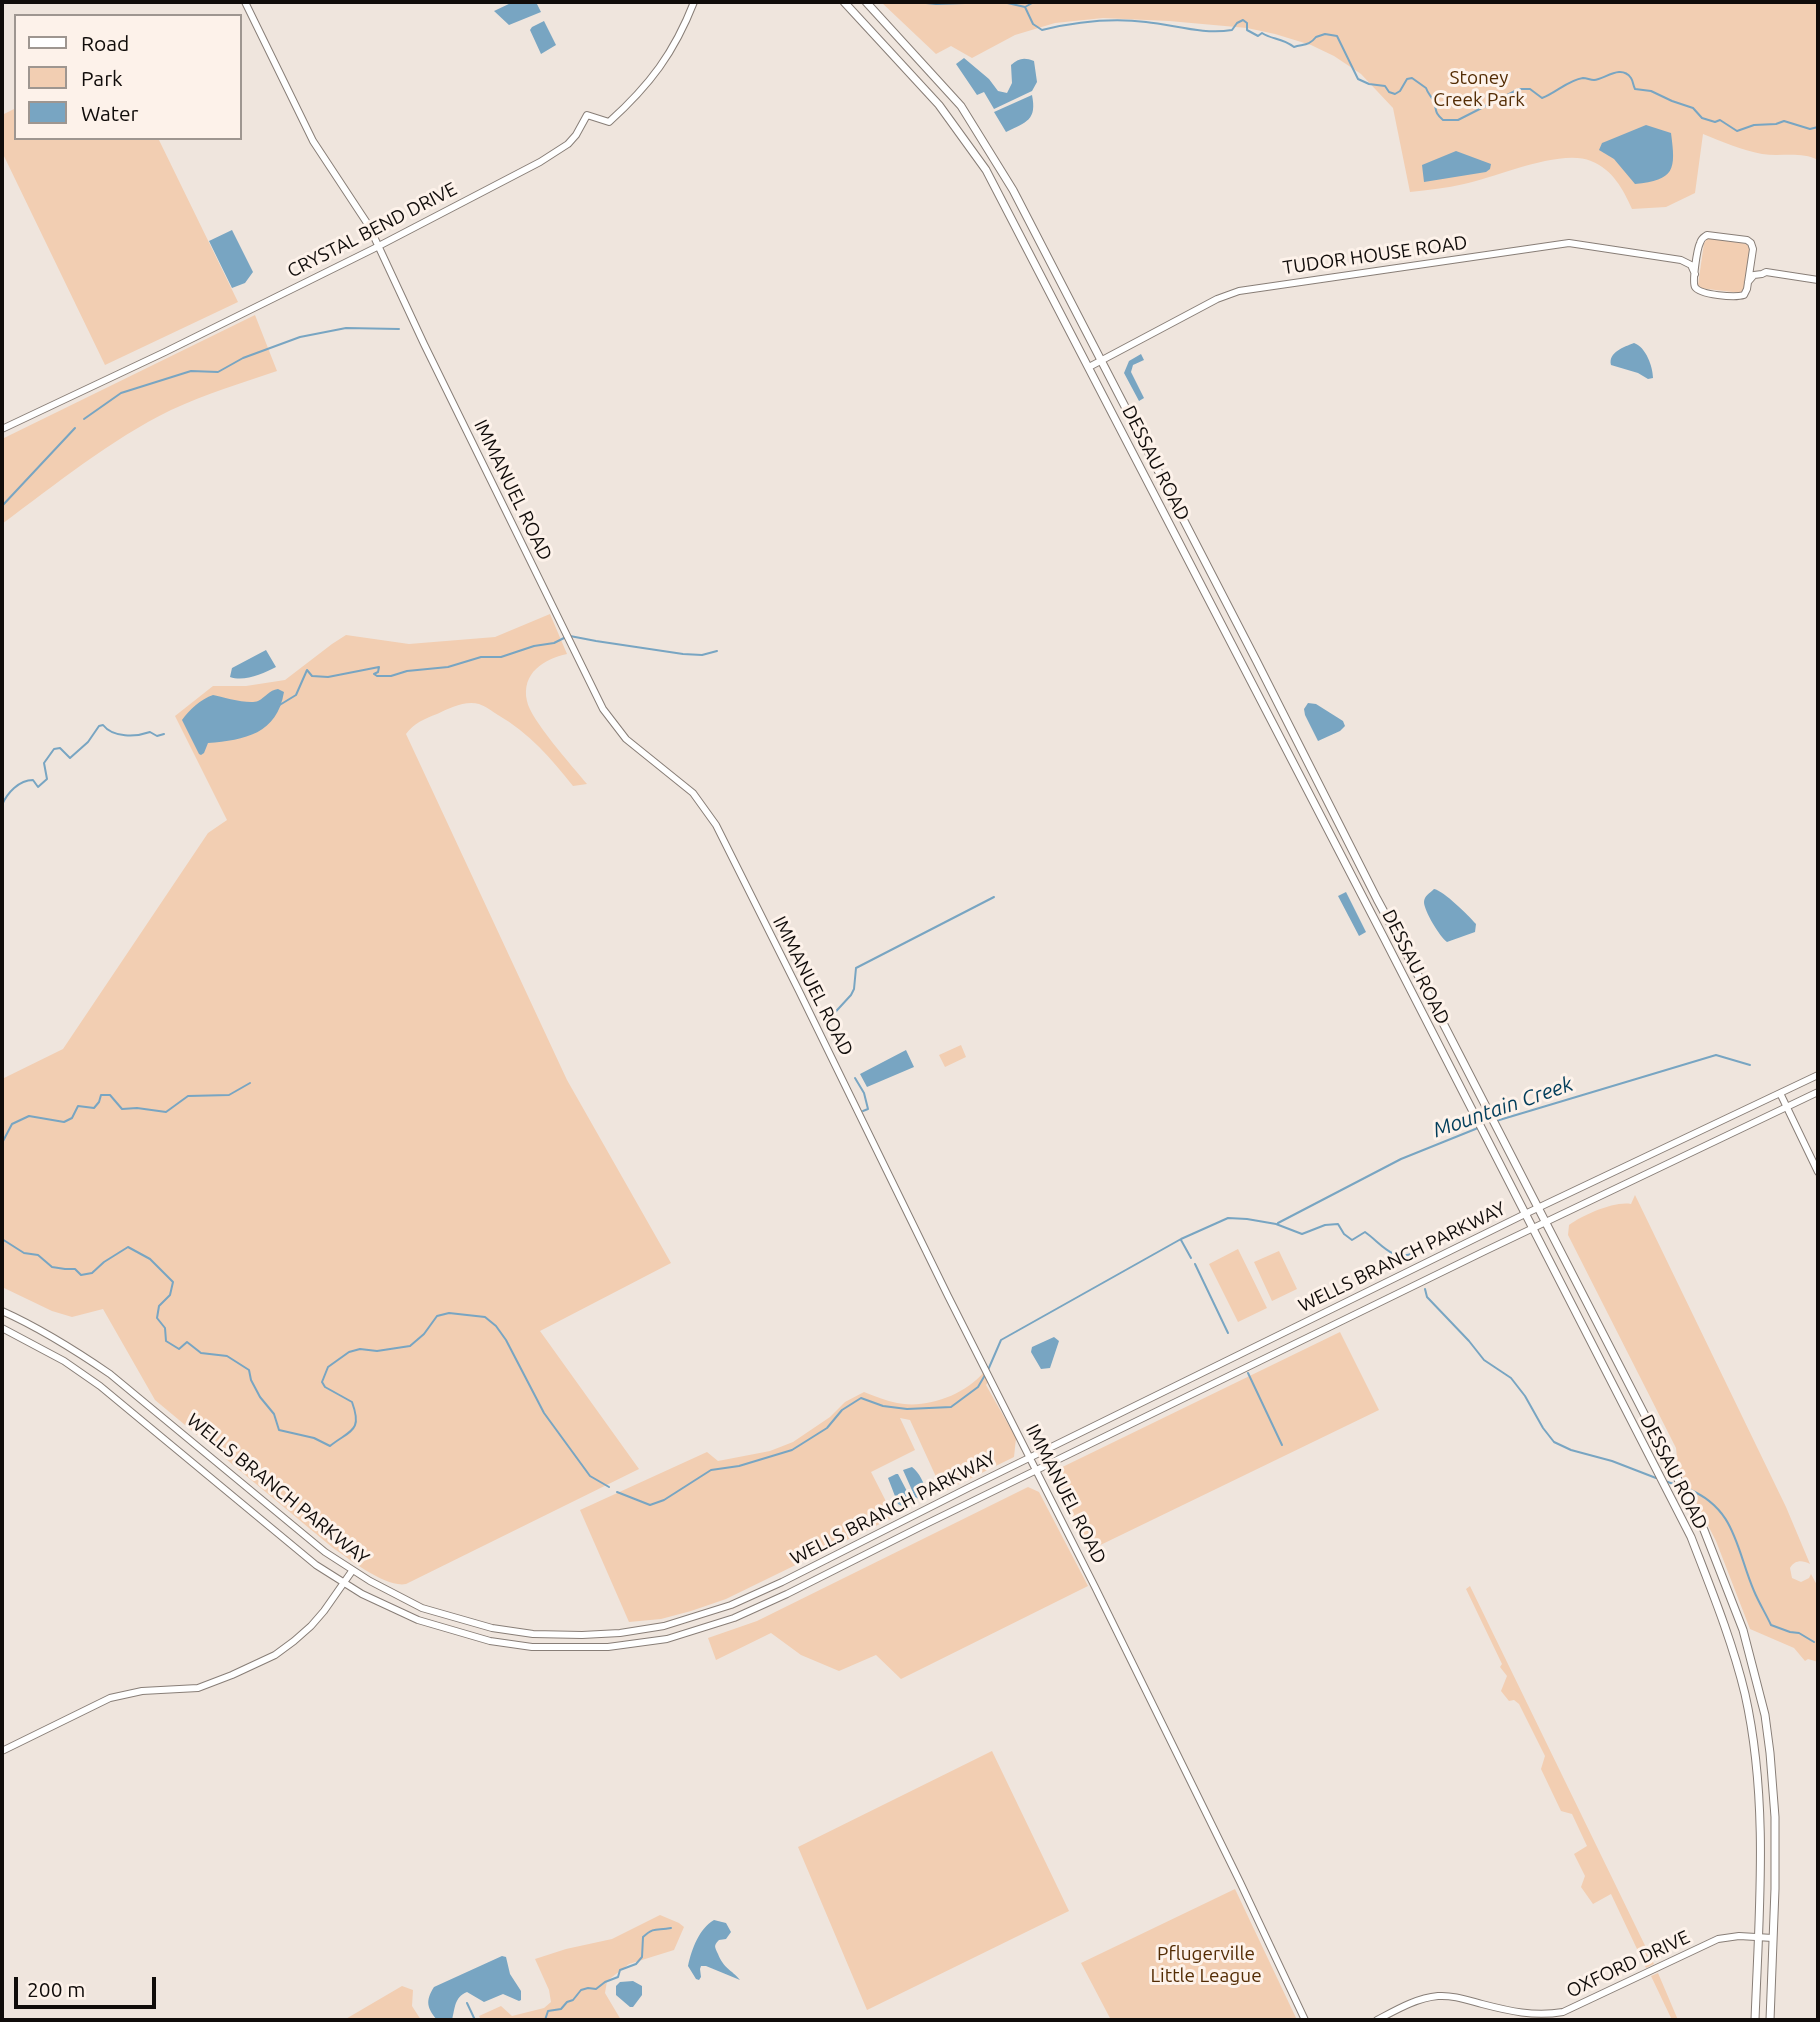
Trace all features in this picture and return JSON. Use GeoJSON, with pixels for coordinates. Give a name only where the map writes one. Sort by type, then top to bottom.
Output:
{"type":"FeatureCollection","features":[{"type":"Feature","properties":{"kind":"main road","name":"DESSAU ROAD"},"geometry":{"type":"LineString","coordinates":[[844,2],[939,105],[986,170],[1691,1537],[1725,1625],[1745,1694],[1754,1750],[1760,1821],[1755,2020]]}},
{"type":"Feature","properties":{"kind":"main road","name":"DESSAU ROAD"},"geometry":{"type":"LineString","coordinates":[[866,2],[961,106],[1013,190],[1704,1530],[1743,1630],[1765,1715],[1775,1817],[1770,2020]]}},
{"type":"Feature","properties":{"kind":"main road"},"geometry":{"type":"LineString","coordinates":[[1691,1537],[1704,1530]]}},
{"type":"Feature","properties":{"kind":"street","name":"IMMANUEL ROAD"},"geometry":{"type":"LineString","coordinates":[[245,2],[313,141],[363,215],[379,246],[594,693],[617,730],[693,793],[709,814],[1037,1470],[1305,2020]]}},
{"type":"Feature","properties":{"kind":"street","name":"CRYSTAL BEND DRIVE"},"geometry":{"type":"LineString","coordinates":[[2,429],[379,246],[559,152],[576,135],[587,115],[609,122],[649,84],[678,38],[694,2]]}},
{"type":"Feature","properties":{"kind":"street"},"geometry":{"type":"LineString","coordinates":[[1716,235],[1749,242],[1752,246],[1752,258],[1746,292],[1738,298],[1702,292],[1694,285],[1700,242],[1704,236],[1716,235]]}},
{"type":"Feature","properties":{"kind":"street","name":"TUDOR HOUSE ROAD"},"geometry":{"type":"LineString","coordinates":[[1089,367],[1217,299],[1239,291],[1569,243],[1681,260]]}},
{"type":"Feature","properties":{"kind":"street"},"geometry":{"type":"LineString","coordinates":[[1681,260],[1684,257],[1693,257],[1699,250]]}},
{"type":"Feature","properties":{"kind":"street"},"geometry":{"type":"LineString","coordinates":[[1752,258],[1756,266],[1766,272],[1818,280]]}},
{"type":"Feature","properties":{"kind":"street"},"geometry":{"type":"LineString","coordinates":[[1681,260],[1691,265],[1695,274]]}},
{"type":"Feature","properties":{"kind":"street"},"geometry":{"type":"LineString","coordinates":[[1748,282],[1754,275],[1766,272]]}},
{"type":"Feature","properties":{"kind":"street","name":"WELLS BRANCH PARKWAY"},"geometry":{"type":"LineString","coordinates":[[2,1311],[63,1343],[110,1374],[302,1534],[352,1571],[422,1608],[492,1628],[533,1634],[582,1635],[642,1629],[664,1626],[709,1613],[782,1582],[1447,1252],[1818,1075]]}},
{"type":"Feature","properties":{"kind":"street","name":"WELLS BRANCH PARKWAY"},"geometry":{"type":"LineString","coordinates":[[2,1328],[64,1361],[100,1386],[292,1546],[362,1594],[418,1620],[490,1641],[532,1647],[622,1646],[667,1639],[734,1618],[788,1594],[1454,1266],[1818,1092]]}},
{"type":"Feature","properties":{"kind":"street"},"geometry":{"type":"LineString","coordinates":[[1780,1093],[1818,1172]]}},
{"type":"Feature","properties":{"kind":"street"},"geometry":{"type":"LineString","coordinates":[[1616,1171],[1622,1185]]}},
{"type":"Feature","properties":{"kind":"street"},"geometry":{"type":"LineString","coordinates":[[1447,1252],[1454,1266]]}},
{"type":"Feature","properties":{"kind":"street"},"geometry":{"type":"LineString","coordinates":[[1336,1307],[1342,1321]]}},
{"type":"Feature","properties":{"kind":"street"},"geometry":{"type":"LineString","coordinates":[[1238,1355],[1244,1369]]}},
{"type":"Feature","properties":{"kind":"street"},"geometry":{"type":"LineString","coordinates":[[2,1751],[110,1698],[142,1691],[198,1688],[275,1655],[311,1626],[352,1571]]}},
{"type":"Feature","properties":{"kind":"street","name":"OXFORD DRIVE"},"geometry":{"type":"LineString","coordinates":[[1377,2020],[1416,2001],[1438,1996],[1455,1997],[1525,2014],[1563,2012],[1718,1939],[1739,1936],[1773,1938]]}},
{"type":"Feature","properties":{"kind":"green space","name":"Stoney Creek Park"},"geometry":{"type":"Polygon","coordinates":[[[881,2],[1818,2],[1818,160],[1805,156],[1754,152],[1703,134],[1695,193],[1666,207],[1632,209],[1621,187],[1605,169],[1591,161],[1578,158],[1546,161],[1464,184],[1410,192],[1393,108],[1361,74],[1311,45],[1247,28],[1103,18],[1055,23],[1015,35],[972,58],[951,46],[936,54],[881,2]]]}},
{"type":"Feature","properties":{"kind":"green space"},"geometry":{"type":"Polygon","coordinates":[[[14,109],[14,140],[159,140],[238,302],[105,365],[2,152],[2,115],[14,109]]]}},
{"type":"Feature","properties":{"kind":"green space"},"geometry":{"type":"Polygon","coordinates":[[[1708,238],[1747,244],[1750,247],[1744,290],[1741,293],[1699,288],[1704,243],[1708,238]]]}},
{"type":"Feature","properties":{"kind":"green space"},"geometry":{"type":"Polygon","coordinates":[[[255,315],[277,371],[197,399],[148,422],[84,463],[2,524],[2,439],[255,315]]]}},
{"type":"Feature","properties":{"kind":"green space"},"geometry":{"type":"Polygon","coordinates":[[[550,614],[567,654],[536,669],[527,683],[527,701],[544,731],[587,784],[573,786],[530,738],[479,704],[452,707],[420,722],[406,734],[567,1080],[671,1263],[540,1331],[639,1469],[406,1584],[398,1584],[379,1578],[333,1548],[155,1400],[103,1309],[72,1317],[52,1311],[2,1287],[2,1079],[63,1049],[208,833],[227,820],[175,716],[213,686],[246,686],[285,680],[346,635],[409,644],[495,637],[550,614]]]}},
{"type":"Feature","properties":{"kind":"green space"},"geometry":{"type":"Polygon","coordinates":[[[961,1045],[966,1057],[945,1067],[939,1055],[961,1045]]]}},
{"type":"Feature","properties":{"kind":"green space"},"geometry":{"type":"Polygon","coordinates":[[[1635,1195],[1786,1507],[1810,1564],[1794,1563],[1790,1568],[1792,1578],[1801,1582],[1811,1574],[1818,1587],[1818,1662],[1808,1659],[1805,1661],[1794,1648],[1750,1629],[1716,1541],[1678,1467],[1676,1448],[1568,1235],[1569,1225],[1575,1221],[1608,1207],[1631,1204],[1635,1195]]]}},
{"type":"Feature","properties":{"kind":"green space"},"geometry":{"type":"Polygon","coordinates":[[[1238,1249],[1267,1308],[1238,1322],[1209,1264],[1238,1249]]]}},
{"type":"Feature","properties":{"kind":"green space"},"geometry":{"type":"Polygon","coordinates":[[[1279,1251],[1297,1289],[1272,1301],[1254,1262],[1279,1251]]]}},
{"type":"Feature","properties":{"kind":"green space"},"geometry":{"type":"Polygon","coordinates":[[[1340,1332],[1379,1410],[1088,1551],[1048,1474],[1340,1332]]]}},
{"type":"Feature","properties":{"kind":"green space"},"geometry":{"type":"Polygon","coordinates":[[[983,1373],[988,1382],[986,1385],[1016,1438],[1014,1457],[943,1492],[910,1420],[900,1418],[915,1450],[871,1472],[894,1517],[726,1599],[661,1619],[629,1622],[580,1510],[707,1452],[718,1461],[770,1451],[793,1442],[830,1417],[845,1402],[864,1392],[897,1403],[920,1404],[955,1394],[983,1373]]]}},
{"type":"Feature","properties":{"kind":"green space"},"geometry":{"type":"Polygon","coordinates":[[[1028,1487],[1039,1492],[1088,1586],[901,1679],[876,1655],[839,1671],[801,1655],[771,1633],[716,1660],[708,1638],[757,1621],[1028,1487]]]}},
{"type":"Feature","properties":{"kind":"green space"},"geometry":{"type":"Polygon","coordinates":[[[1470,1586],[1654,1964],[1646,1968],[1611,1894],[1593,1904],[1581,1887],[1585,1876],[1574,1854],[1587,1846],[1572,1814],[1561,1811],[1541,1769],[1545,1756],[1519,1704],[1514,1700],[1509,1701],[1501,1691],[1507,1676],[1500,1667],[1502,1664],[1466,1589],[1470,1586]]]}},
{"type":"Feature","properties":{"kind":"green space"},"geometry":{"type":"Polygon","coordinates":[[[992,1751],[1069,1911],[867,2010],[798,1847],[992,1751]]]}},
{"type":"Feature","properties":{"kind":"green space","name":"Pflugerville Little League"},"geometry":{"type":"Polygon","coordinates":[[[1235,1889],[1297,2020],[1111,2020],[1081,1963],[1235,1889]]]}},
{"type":"Feature","properties":{"kind":"green space"},"geometry":{"type":"Polygon","coordinates":[[[660,1915],[684,1927],[674,1950],[629,1964],[607,1981],[605,1993],[621,2020],[481,2020],[479,2016],[501,2006],[512,2016],[544,2008],[551,2002],[549,1990],[535,1959],[612,1939],[660,1915]]]}},
{"type":"Feature","properties":{"kind":"green space"},"geometry":{"type":"Polygon","coordinates":[[[1658,1973],[1678,2020],[1672,2020],[1651,1976],[1658,1973]]]}},
{"type":"Feature","properties":{"kind":"green space"},"geometry":{"type":"Polygon","coordinates":[[[402,1986],[413,1990],[412,2006],[421,2020],[344,2020],[402,1986]]]}},
{"type":"Feature","properties":{"kind":"water"},"geometry":{"type":"Polygon","coordinates":[[[513,2],[536,2],[541,12],[509,25],[494,11],[513,2]]]}},
{"type":"Feature","properties":{"kind":"water"},"geometry":{"type":"Polygon","coordinates":[[[544,21],[556,45],[541,54],[530,30],[544,21]]]}},
{"type":"Feature","properties":{"kind":"water"},"geometry":{"type":"Polygon","coordinates":[[[964,58],[989,79],[998,91],[1007,93],[1012,83],[1011,65],[1022,59],[1034,61],[1037,82],[1032,91],[994,109],[984,92],[977,95],[956,64],[964,58]]]}},
{"type":"Feature","properties":{"kind":"water"},"geometry":{"type":"Polygon","coordinates":[[[1032,95],[1032,115],[1020,126],[1006,132],[994,112],[1032,95]]]}},
{"type":"Feature","properties":{"kind":"water"},"geometry":{"type":"Polygon","coordinates":[[[1646,125],[1671,133],[1672,164],[1670,171],[1658,180],[1635,184],[1614,159],[1599,150],[1602,143],[1646,125]]]}},
{"type":"Feature","properties":{"kind":"water"},"geometry":{"type":"Polygon","coordinates":[[[1456,151],[1491,164],[1490,169],[1486,172],[1424,182],[1422,165],[1456,151]]]}},
{"type":"Feature","properties":{"kind":"water"},"geometry":{"type":"Polygon","coordinates":[[[232,230],[253,272],[245,283],[232,288],[209,241],[232,230]]]}},
{"type":"Feature","properties":{"kind":"water"},"geometry":{"type":"Polygon","coordinates":[[[1634,343],[1648,358],[1653,378],[1648,379],[1611,365],[1614,353],[1634,343]]]}},
{"type":"Feature","properties":{"kind":"water"},"geometry":{"type":"Polygon","coordinates":[[[1141,354],[1144,360],[1133,365],[1131,372],[1144,398],[1139,401],[1124,373],[1129,361],[1141,354]]]}},
{"type":"Feature","properties":{"kind":"water"},"geometry":{"type":"Polygon","coordinates":[[[266,650],[276,667],[247,678],[230,677],[232,668],[266,650]]]}},
{"type":"Feature","properties":{"kind":"water"},"geometry":{"type":"Polygon","coordinates":[[[278,689],[284,692],[280,706],[267,726],[246,737],[208,743],[204,753],[199,754],[182,720],[196,705],[213,695],[254,702],[278,689]]]}},
{"type":"Feature","properties":{"kind":"water"},"geometry":{"type":"Polygon","coordinates":[[[1308,703],[1316,704],[1343,721],[1345,726],[1318,741],[1305,715],[1304,709],[1308,703]]]}},
{"type":"Feature","properties":{"kind":"water"},"geometry":{"type":"Polygon","coordinates":[[[1434,889],[1450,899],[1476,924],[1475,932],[1447,942],[1444,939],[1424,902],[1434,889]]]}},
{"type":"Feature","properties":{"kind":"water"},"geometry":{"type":"Polygon","coordinates":[[[1346,892],[1366,932],[1359,936],[1338,896],[1346,892]]]}},
{"type":"Feature","properties":{"kind":"water"},"geometry":{"type":"Polygon","coordinates":[[[906,1050],[914,1067],[867,1087],[860,1074],[906,1050]]]}},
{"type":"Feature","properties":{"kind":"water"},"geometry":{"type":"Polygon","coordinates":[[[1054,1337],[1059,1341],[1050,1368],[1041,1369],[1031,1352],[1032,1347],[1054,1337]]]}},
{"type":"Feature","properties":{"kind":"water"},"geometry":{"type":"Polygon","coordinates":[[[912,1467],[923,1482],[926,1492],[919,1499],[915,1497],[903,1470],[912,1467]]]}},
{"type":"Feature","properties":{"kind":"water"},"geometry":{"type":"Polygon","coordinates":[[[896,1474],[910,1497],[907,1504],[902,1506],[898,1504],[888,1478],[896,1474]]]}},
{"type":"Feature","properties":{"kind":"water"},"geometry":{"type":"Polygon","coordinates":[[[714,1920],[726,1923],[731,1932],[726,1939],[719,1940],[715,1947],[723,1963],[740,1980],[701,1966],[699,1980],[688,1966],[697,1940],[704,1928],[714,1920]]]}},
{"type":"Feature","properties":{"kind":"water"},"geometry":{"type":"Polygon","coordinates":[[[502,1956],[506,1957],[510,1974],[521,1991],[521,2000],[503,1994],[484,2002],[467,1992],[457,2000],[452,2020],[437,2020],[428,2004],[434,1987],[502,1956]]]}},
{"type":"Feature","properties":{"kind":"water"},"geometry":{"type":"Polygon","coordinates":[[[633,1981],[642,1986],[642,1995],[633,2007],[630,2007],[616,1995],[616,1986],[620,1982],[633,1981]]]}},
{"type":"Feature","properties":{"kind":"waterway"},"geometry":{"type":"LineString","coordinates":[[916,2],[994,2]]}},
{"type":"Feature","properties":{"kind":"waterway"},"geometry":{"type":"LineString","coordinates":[[1003,2],[1025,7],[1034,2]]}},
{"type":"Feature","properties":{"kind":"waterway"},"geometry":{"type":"LineString","coordinates":[[1025,7],[1033,24],[1042,30],[1080,23],[1120,20],[1221,31],[1232,30],[1243,20],[1247,23],[1247,30],[1258,36],[1262,33],[1294,47],[1309,43],[1325,34],[1337,36],[1358,79],[1385,86],[1389,92],[1395,94],[1407,79],[1412,78],[1426,88],[1443,120],[1458,120],[1519,89],[1530,89],[1542,98],[1578,79],[1594,80],[1623,72],[1631,78],[1635,89],[1651,91],[1693,108],[1702,118],[1715,122],[1720,120],[1737,131],[1754,125],[1784,121],[1810,129],[1818,127]]}},
{"type":"Feature","properties":{"kind":"waterway"},"geometry":{"type":"LineString","coordinates":[[84,419],[121,393],[191,371],[218,372],[243,358],[300,337],[346,328],[399,329]]}},
{"type":"Feature","properties":{"kind":"waterway"},"geometry":{"type":"LineString","coordinates":[[2,506],[75,428]]}},
{"type":"Feature","properties":{"kind":"waterway"},"geometry":{"type":"LineString","coordinates":[[570,636],[683,654],[702,655],[717,651]]}},
{"type":"Feature","properties":{"kind":"waterway"},"geometry":{"type":"LineString","coordinates":[[278,706],[296,695],[307,670],[312,676],[328,677],[379,667],[374,674],[391,676],[407,671],[448,667],[481,657],[501,657],[564,638]]}},
{"type":"Feature","properties":{"kind":"waterway"},"geometry":{"type":"LineString","coordinates":[[2,805],[18,785],[33,780],[38,787],[47,779],[44,763],[54,749],[60,748],[70,758],[88,742],[99,726],[103,725],[113,732],[125,735],[150,732],[157,736],[164,734]]}},
{"type":"Feature","properties":{"kind":"waterway"},"geometry":{"type":"LineString","coordinates":[[843,1055],[828,1020],[851,995],[856,968],[994,897]]}},
{"type":"Feature","properties":{"kind":"waterway","name":"Mountain Creek"},"geometry":{"type":"LineString","coordinates":[[1496,1121],[1716,1055],[1750,1065]]}},
{"type":"Feature","properties":{"kind":"waterway"},"geometry":{"type":"LineString","coordinates":[[855,1078],[864,1093],[868,1109],[863,1111]]}},
{"type":"Feature","properties":{"kind":"waterway"},"geometry":{"type":"LineString","coordinates":[[2,1143],[12,1124],[29,1116],[64,1122],[72,1118],[78,1106],[94,1108],[101,1095],[110,1095],[122,1109],[166,1112],[188,1096],[229,1095],[250,1083]]}},
{"type":"Feature","properties":{"kind":"waterway","name":"Mountain Creek"},"geometry":{"type":"LineString","coordinates":[[1278,1223],[1401,1159],[1478,1128]]}},
{"type":"Feature","properties":{"kind":"waterway"},"geometry":{"type":"LineString","coordinates":[[988,1370],[1001,1340],[1181,1239],[1228,1218],[1276,1224],[1302,1234],[1325,1225],[1338,1224],[1352,1240],[1365,1232],[1393,1253],[1414,1253]]}},
{"type":"Feature","properties":{"kind":"waterway"},"geometry":{"type":"LineString","coordinates":[[2,1239],[24,1253],[38,1255],[52,1267],[75,1269],[81,1275],[92,1273],[128,1247],[150,1259],[173,1282],[170,1295],[159,1306],[157,1318],[165,1328],[166,1341],[179,1349],[187,1342],[201,1353],[227,1356],[249,1370],[251,1380],[274,1414],[279,1430],[314,1438],[330,1446],[353,1429],[356,1419],[352,1402],[325,1387],[322,1382],[328,1367],[349,1352],[360,1349],[377,1351],[410,1346],[424,1334],[437,1316],[449,1313],[485,1317],[506,1340],[544,1413],[590,1476],[609,1487]]}},
{"type":"Feature","properties":{"kind":"waterway"},"geometry":{"type":"LineString","coordinates":[[1181,1240],[1191,1258]]}},
{"type":"Feature","properties":{"kind":"waterway"},"geometry":{"type":"LineString","coordinates":[[1195,1264],[1228,1333]]}},
{"type":"Feature","properties":{"kind":"waterway"},"geometry":{"type":"LineString","coordinates":[[1425,1289],[1427,1297],[1484,1360],[1511,1378],[1554,1442],[1656,1478]]}},
{"type":"Feature","properties":{"kind":"waterway"},"geometry":{"type":"LineString","coordinates":[[1248,1373],[1282,1445]]}},
{"type":"Feature","properties":{"kind":"waterway"},"geometry":{"type":"LineString","coordinates":[[617,1492],[650,1505],[664,1500],[711,1470],[739,1466],[792,1450],[827,1428],[842,1410],[861,1398],[883,1406],[907,1409],[951,1407],[978,1387],[985,1375]]}},
{"type":"Feature","properties":{"kind":"waterway"},"geometry":{"type":"LineString","coordinates":[[1665,1481],[1679,1486]]}},
{"type":"Feature","properties":{"kind":"waterway"},"geometry":{"type":"LineString","coordinates":[[1688,1489],[1704,1497],[1725,1519],[1771,1625],[1799,1633],[1814,1642]]}},
{"type":"Feature","properties":{"kind":"waterway"},"geometry":{"type":"LineString","coordinates":[[541,2020],[545,2020],[548,2011],[561,2009],[581,1990],[596,1989],[618,1977],[620,1970],[636,1964],[642,1957],[643,1937],[653,1930],[671,1928]]}},
{"type":"Feature","properties":{"kind":"waterway"},"geometry":{"type":"LineString","coordinates":[[467,2003],[475,2020]]}}]}
